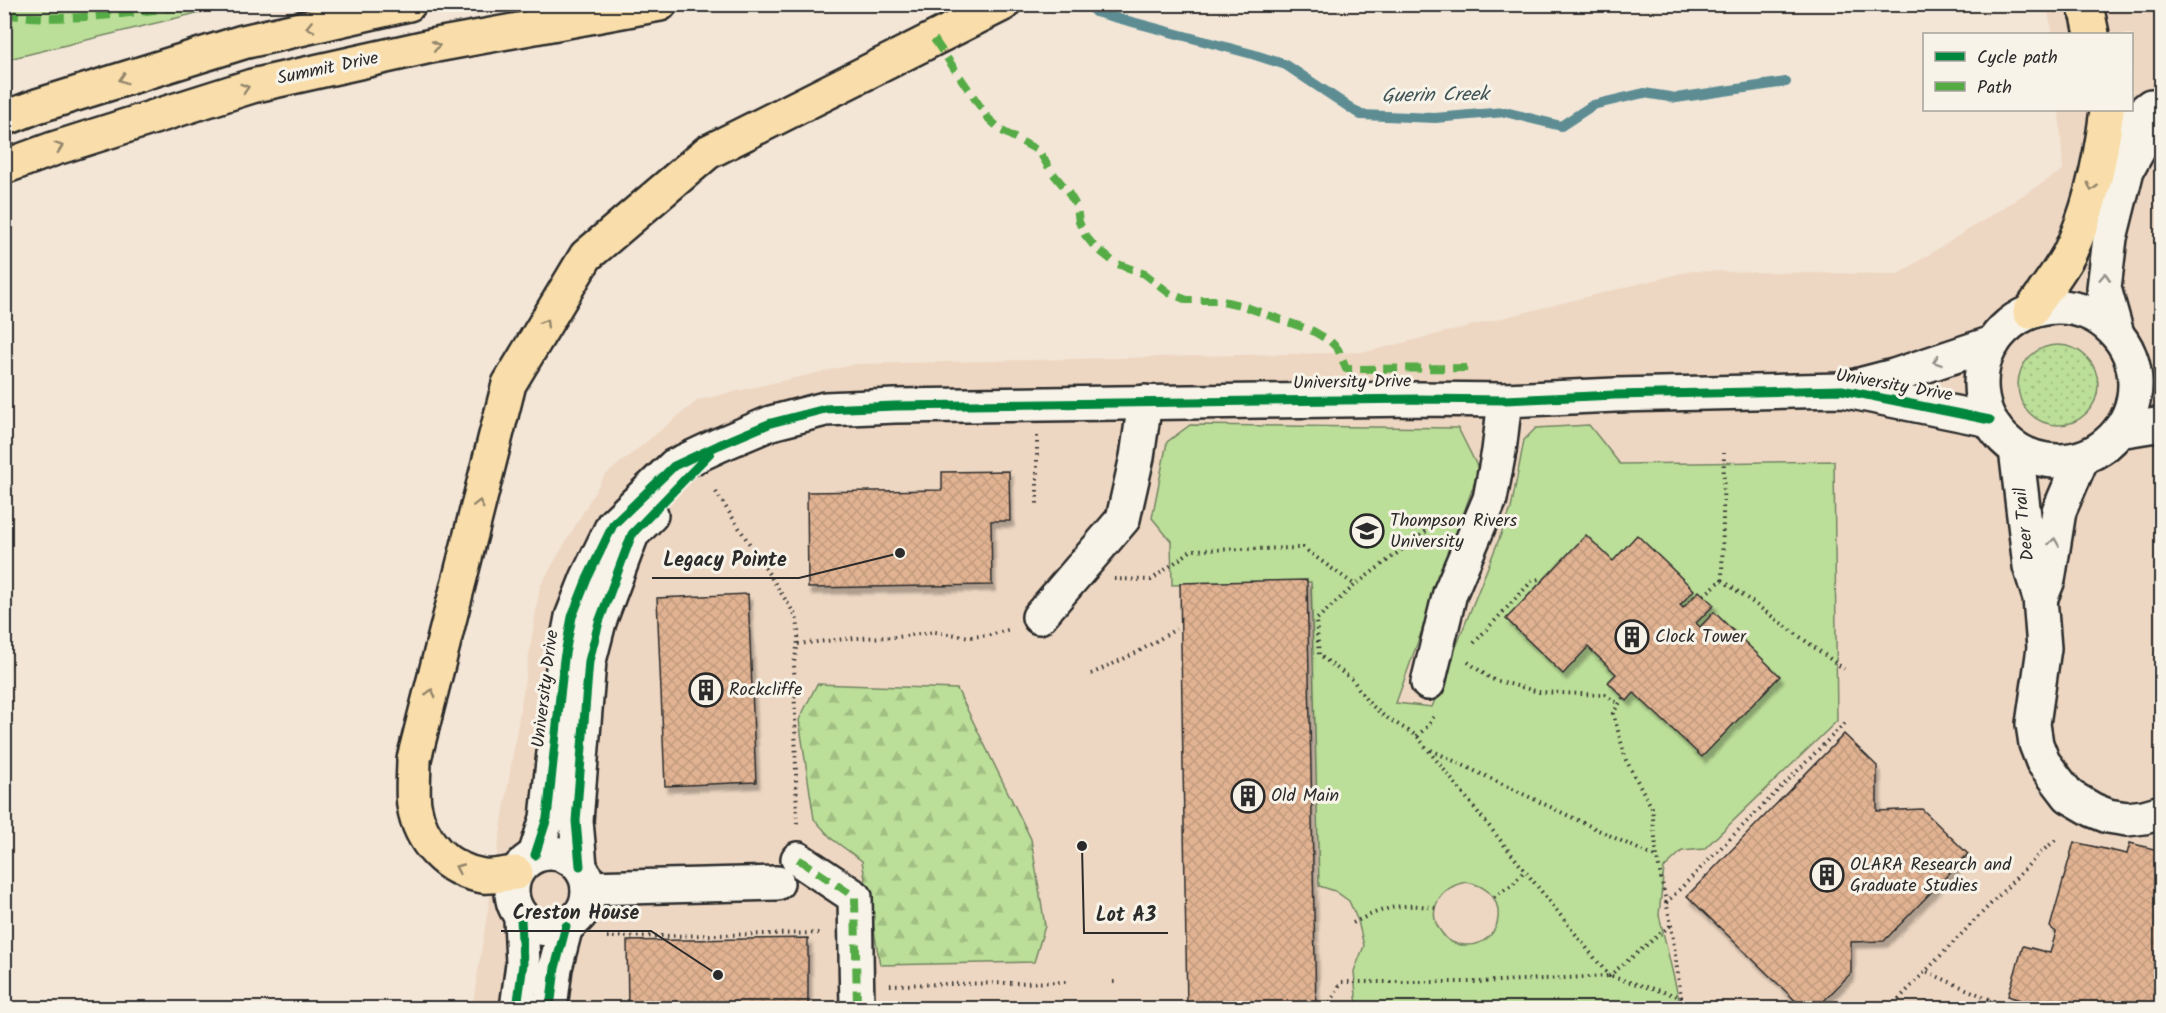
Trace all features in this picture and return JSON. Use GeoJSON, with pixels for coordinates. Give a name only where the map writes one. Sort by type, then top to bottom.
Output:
{"type":"FeatureCollection","features":[{"type":"Feature","properties":{"kind":"main road"},"geometry":{"type":"LineString","coordinates":[[4,119],[37,106],[243,42],[408,4]]}},
{"type":"Feature","properties":{"kind":"main road","name":"Summit Drive"},"geometry":{"type":"LineString","coordinates":[[4,167],[53,149],[252,86],[431,46],[660,4]]}},
{"type":"Feature","properties":{"kind":"main road"},"geometry":{"type":"LineString","coordinates":[[526,864],[485,876],[462,870],[440,857],[421,832],[414,804],[414,759],[509,384],[585,256],[708,152],[1003,4]]}},
{"type":"Feature","properties":{"kind":"main road"},"geometry":{"type":"LineString","coordinates":[[2083,4],[2092,33]]}},
{"type":"Feature","properties":{"kind":"main road"},"geometry":{"type":"LineString","coordinates":[[2030,312],[2068,254],[2087,208],[2102,151],[2107,111]]}},
{"type":"Feature","properties":{"kind":"street"},"geometry":{"type":"LineString","coordinates":[[2102,151],[2119,130],[2156,117]]}},
{"type":"Feature","properties":{"kind":"street"},"geometry":{"type":"LineString","coordinates":[[2117,334],[2104,288],[2110,238],[2127,170],[2156,117]]}},
{"type":"Feature","properties":{"kind":"street"},"geometry":{"type":"LineString","coordinates":[[2050,307],[2072,308],[2101,320],[2117,334],[2127,349],[2132,363],[2135,385],[2132,406],[2120,431],[2106,445],[2082,458],[2063,461],[2037,458],[2016,449],[2001,436],[1990,420],[1981,391],[1983,367],[1993,343],[2008,326],[2030,312],[2050,307]]}},
{"type":"Feature","properties":{"kind":"street","name":"University Drive"},"geometry":{"type":"LineString","coordinates":[[1842,390],[1894,376],[1993,343]]}},
{"type":"Feature","properties":{"kind":"street"},"geometry":{"type":"LineString","coordinates":[[2132,363],[2162,380]]}},
{"type":"Feature","properties":{"kind":"street","name":"University Drive"},"geometry":{"type":"LineString","coordinates":[[526,864],[547,818],[564,659],[572,617],[613,525],[674,466],[771,423],[825,409],[895,405],[1407,399],[1505,400],[1842,390],[1990,420]]}},
{"type":"Feature","properties":{"kind":"street"},"geometry":{"type":"LineString","coordinates":[[1428,683],[1450,593],[1490,499],[1505,400]]}},
{"type":"Feature","properties":{"kind":"street"},"geometry":{"type":"LineString","coordinates":[[1039,617],[1123,519],[1137,457],[1145,402]]}},
{"type":"Feature","properties":{"kind":"street"},"geometry":{"type":"LineString","coordinates":[[2120,431],[2162,424]]}},
{"type":"Feature","properties":{"kind":"street","name":"University Drive"},"geometry":{"type":"LineString","coordinates":[[584,877],[576,821],[589,661],[599,622],[632,534],[718,445]]}},
{"type":"Feature","properties":{"kind":"street","name":"Deer Trail"},"geometry":{"type":"LineString","coordinates":[[2016,449],[2030,566],[2040,598],[2044,648],[2033,724],[2036,744],[2043,762],[2069,796],[2108,816],[2127,819],[2144,818],[2162,812]]}},
{"type":"Feature","properties":{"kind":"street","name":"Deer Trail"},"geometry":{"type":"LineString","coordinates":[[2040,598],[2048,580],[2059,511],[2082,458]]}},
{"type":"Feature","properties":{"kind":"street"},"geometry":{"type":"LineString","coordinates":[[546,852],[558,853],[570,858],[584,877],[588,900],[576,919],[566,926],[543,929],[521,918],[515,908],[512,883],[526,864],[546,852]]}},
{"type":"Feature","properties":{"kind":"street"},"geometry":{"type":"LineString","coordinates":[[584,877],[787,871],[855,897],[857,997]]}},
{"type":"Feature","properties":{"kind":"street"},"geometry":{"type":"LineString","coordinates":[[518,1008],[523,964],[521,918]]}},
{"type":"Feature","properties":{"kind":"street"},"geometry":{"type":"LineString","coordinates":[[550,1008],[555,968],[566,926]]}},
{"type":"Feature","properties":{"kind":"path"},"geometry":{"type":"LineString","coordinates":[[1037,435],[1038,507]]}},
{"type":"Feature","properties":{"kind":"path"},"geometry":{"type":"LineString","coordinates":[[1704,595],[1722,580],[1724,453]]}},
{"type":"Feature","properties":{"kind":"path"},"geometry":{"type":"LineString","coordinates":[[716,492],[796,616],[799,630],[794,662],[787,871]]}},
{"type":"Feature","properties":{"kind":"path"},"geometry":{"type":"LineString","coordinates":[[1110,576],[1117,580],[1151,580],[1192,550],[1303,548],[1355,585]]}},
{"type":"Feature","properties":{"kind":"path"},"geometry":{"type":"LineString","coordinates":[[1722,580],[1844,669]]}},
{"type":"Feature","properties":{"kind":"path"},"geometry":{"type":"LineString","coordinates":[[798,644],[935,632],[970,637],[1008,630],[1039,617]]}},
{"type":"Feature","properties":{"kind":"path"},"geometry":{"type":"LineString","coordinates":[[1091,674],[1138,652],[1176,629]]}},
{"type":"Feature","properties":{"kind":"path"},"geometry":{"type":"LineString","coordinates":[[1461,659],[1491,679],[1539,692],[1605,695],[1619,704]]}},
{"type":"Feature","properties":{"kind":"path"},"geometry":{"type":"LineString","coordinates":[[1623,698],[1613,713],[1626,760],[1652,808],[1657,858],[1671,925],[1681,997],[1673,1008]]}},
{"type":"Feature","properties":{"kind":"path"},"geometry":{"type":"LineString","coordinates":[[1666,903],[1845,723]]}},
{"type":"Feature","properties":{"kind":"path"},"geometry":{"type":"LineString","coordinates":[[2161,730],[2161,748]]}},
{"type":"Feature","properties":{"kind":"path"},"geometry":{"type":"LineString","coordinates":[[1427,748],[1657,858]]}},
{"type":"Feature","properties":{"kind":"path"},"geometry":{"type":"LineString","coordinates":[[1890,1008],[2040,853],[2058,838]]}},
{"type":"Feature","properties":{"kind":"path"},"geometry":{"type":"LineString","coordinates":[[1494,897],[1513,884],[1525,871]]}},
{"type":"Feature","properties":{"kind":"path"},"geometry":{"type":"LineString","coordinates":[[1353,923],[1386,908],[1416,905],[1435,908]]}},
{"type":"Feature","properties":{"kind":"path"},"geometry":{"type":"LineString","coordinates":[[1609,976],[1671,925]]}},
{"type":"Feature","properties":{"kind":"path"},"geometry":{"type":"LineString","coordinates":[[607,937],[856,933]]}},
{"type":"Feature","properties":{"kind":"path"},"geometry":{"type":"LineString","coordinates":[[1927,972],[1996,1002],[1998,1008]]}},
{"type":"Feature","properties":{"kind":"path"},"geometry":{"type":"LineString","coordinates":[[1328,1008],[1341,982],[1478,982],[1609,976],[1681,997],[1692,1008]]}},
{"type":"Feature","properties":{"kind":"path"},"geometry":{"type":"LineString","coordinates":[[857,997],[1069,982]]}},
{"type":"Feature","properties":{"kind":"shaded area","name":"Thompson Rivers University"},"geometry":{"type":"Polygon","coordinates":[[[2046,5],[2161,5],[2161,1008],[472,1008],[540,586],[604,476],[698,400],[856,364],[1366,352],[1690,271],[1898,274],[2063,170],[2059,111],[2133,111],[2133,33],[2053,33],[2046,5]]]}},
{"type":"Feature","properties":{"kind":"green space"},"geometry":{"type":"Polygon","coordinates":[[[5,4],[230,4],[230,5],[5,60],[5,4]]]}},
{"type":"Feature","properties":{"kind":"green space"},"geometry":{"type":"Polygon","coordinates":[[[2050,345],[2066,345],[2087,356],[2098,377],[2098,393],[2087,414],[2066,425],[2050,425],[2036,419],[2024,407],[2018,393],[2018,377],[2024,363],[2036,351],[2050,345]]]}},
{"type":"Feature","properties":{"kind":"green space"},"geometry":{"type":"Polygon","coordinates":[[[1190,425],[1458,428],[1479,470],[1396,703],[1432,707],[1511,509],[1524,440],[1536,428],[1589,425],[1620,464],[1834,461],[1837,721],[1704,849],[1682,851],[1664,868],[1659,915],[1681,1008],[1357,1008],[1354,971],[1364,946],[1358,921],[1349,901],[1335,891],[1319,886],[1311,582],[1172,585],[1171,541],[1152,518],[1167,442],[1190,425]],[[1466,882],[1449,889],[1438,901],[1435,908],[1437,924],[1444,936],[1452,942],[1465,945],[1478,943],[1489,937],[1495,928],[1498,917],[1497,906],[1491,895],[1481,887],[1466,882]]]}},
{"type":"Feature","properties":{"kind":"green space"},"geometry":{"type":"Polygon","coordinates":[[[817,684],[957,689],[1031,839],[1045,926],[1034,962],[880,965],[862,861],[832,839],[814,819],[799,720],[817,684]]]}},
{"type":"Feature","properties":{"kind":"building"},"geometry":{"type":"Polygon","coordinates":[[[1009,471],[1010,521],[991,521],[992,585],[808,588],[807,492],[942,490],[942,472],[1009,471]]]}},
{"type":"Feature","properties":{"kind":"building","name":"Clock Tower"},"geometry":{"type":"Polygon","coordinates":[[[1586,535],[1613,561],[1637,535],[1694,590],[1680,605],[1683,608],[1699,591],[1714,605],[1696,623],[1700,627],[1714,612],[1780,676],[1702,757],[1634,693],[1627,701],[1608,682],[1616,674],[1588,647],[1563,674],[1506,619],[1586,535]]]}},
{"type":"Feature","properties":{"kind":"building","name":"Old Main"},"geometry":{"type":"Polygon","coordinates":[[[1307,580],[1316,1008],[1187,1008],[1180,583],[1307,580]]]}},
{"type":"Feature","properties":{"kind":"building","name":"Rockcliffe"},"geometry":{"type":"Polygon","coordinates":[[[748,594],[756,782],[665,786],[657,598],[748,594]]]}},
{"type":"Feature","properties":{"kind":"building","name":"OLARA Research and Graduate Studies"},"geometry":{"type":"Polygon","coordinates":[[[1844,734],[1877,766],[1877,811],[1922,809],[1968,854],[1884,941],[1851,942],[1851,973],[1817,1008],[1803,1008],[1687,896],[1844,734]]]}},
{"type":"Feature","properties":{"kind":"building"},"geometry":{"type":"Polygon","coordinates":[[[2074,842],[2127,854],[2130,843],[2162,851],[2162,1008],[2044,1008],[2008,996],[2023,946],[2050,953],[2056,932],[2050,927],[2074,842]]]}},
{"type":"Feature","properties":{"kind":"building"},"geometry":{"type":"Polygon","coordinates":[[[808,938],[808,1008],[628,1008],[627,941],[808,938]]]}},
{"type":"Feature","properties":{"kind":"waterway","name":"Guerin Creek"},"geometry":{"type":"LineString","coordinates":[[1095,12],[1286,65],[1361,115],[1435,118],[1505,112],[1561,126],[1593,105],[1644,93],[1676,98],[1786,82]]}},
{"type":"Feature","properties":{"kind":"marked path"},"geometry":{"type":"LineString","coordinates":[[4,14],[28,17],[78,17],[201,4]]}},
{"type":"Feature","properties":{"kind":"marked path"},"geometry":{"type":"LineString","coordinates":[[934,39],[988,118],[1002,131],[1039,151],[1077,207],[1079,222],[1085,235],[1094,246],[1115,263],[1145,274],[1169,293],[1187,300],[1218,300],[1240,305],[1313,331],[1330,341],[1338,349],[1346,369],[1472,368]]}},
{"type":"Feature","properties":{"kind":"marked path"},"geometry":{"type":"LineString","coordinates":[[798,859],[855,897],[857,1008]]}},
{"type":"Feature","properties":{"kind":"cycle path"},"geometry":{"type":"LineString","coordinates":[[535,855],[547,818],[564,659],[572,617],[613,525],[674,466],[771,423],[825,409],[895,406],[1418,399],[1505,400],[1842,390],[1990,420]]}},
{"type":"Feature","properties":{"kind":"cycle path"},"geometry":{"type":"LineString","coordinates":[[580,866],[576,821],[589,661],[599,622],[632,534],[710,453]]}},
{"type":"Feature","properties":{"kind":"cycle path"},"geometry":{"type":"LineString","coordinates":[[517,1008],[523,964],[521,918]]}},
{"type":"Feature","properties":{"kind":"cycle path"},"geometry":{"type":"LineString","coordinates":[[550,1008],[555,968],[566,926]]}},
{"type":"Feature","properties":{"kind":"place","name":"Thompson Rivers University"},"geometry":{"type":"Point","coordinates":[1367,531]}},
{"type":"Feature","properties":{"kind":"place","name":"Legacy Pointe"},"geometry":{"type":"Point","coordinates":[900,553]}},
{"type":"Feature","properties":{"kind":"place","name":"Clock Tower"},"geometry":{"type":"Point","coordinates":[1632,637]}},
{"type":"Feature","properties":{"kind":"place","name":"Rockcliffe"},"geometry":{"type":"Point","coordinates":[706,690]}},
{"type":"Feature","properties":{"kind":"place","name":"Old Main"},"geometry":{"type":"Point","coordinates":[1248,796]}},
{"type":"Feature","properties":{"kind":"place","name":"Lot A3"},"geometry":{"type":"Point","coordinates":[1082,846]}},
{"type":"Feature","properties":{"kind":"place","name":"OLARA Research and Graduate Studies"},"geometry":{"type":"Point","coordinates":[1827,875]}},
{"type":"Feature","properties":{"kind":"place","name":"Creston House"},"geometry":{"type":"Point","coordinates":[718,975]}}]}
